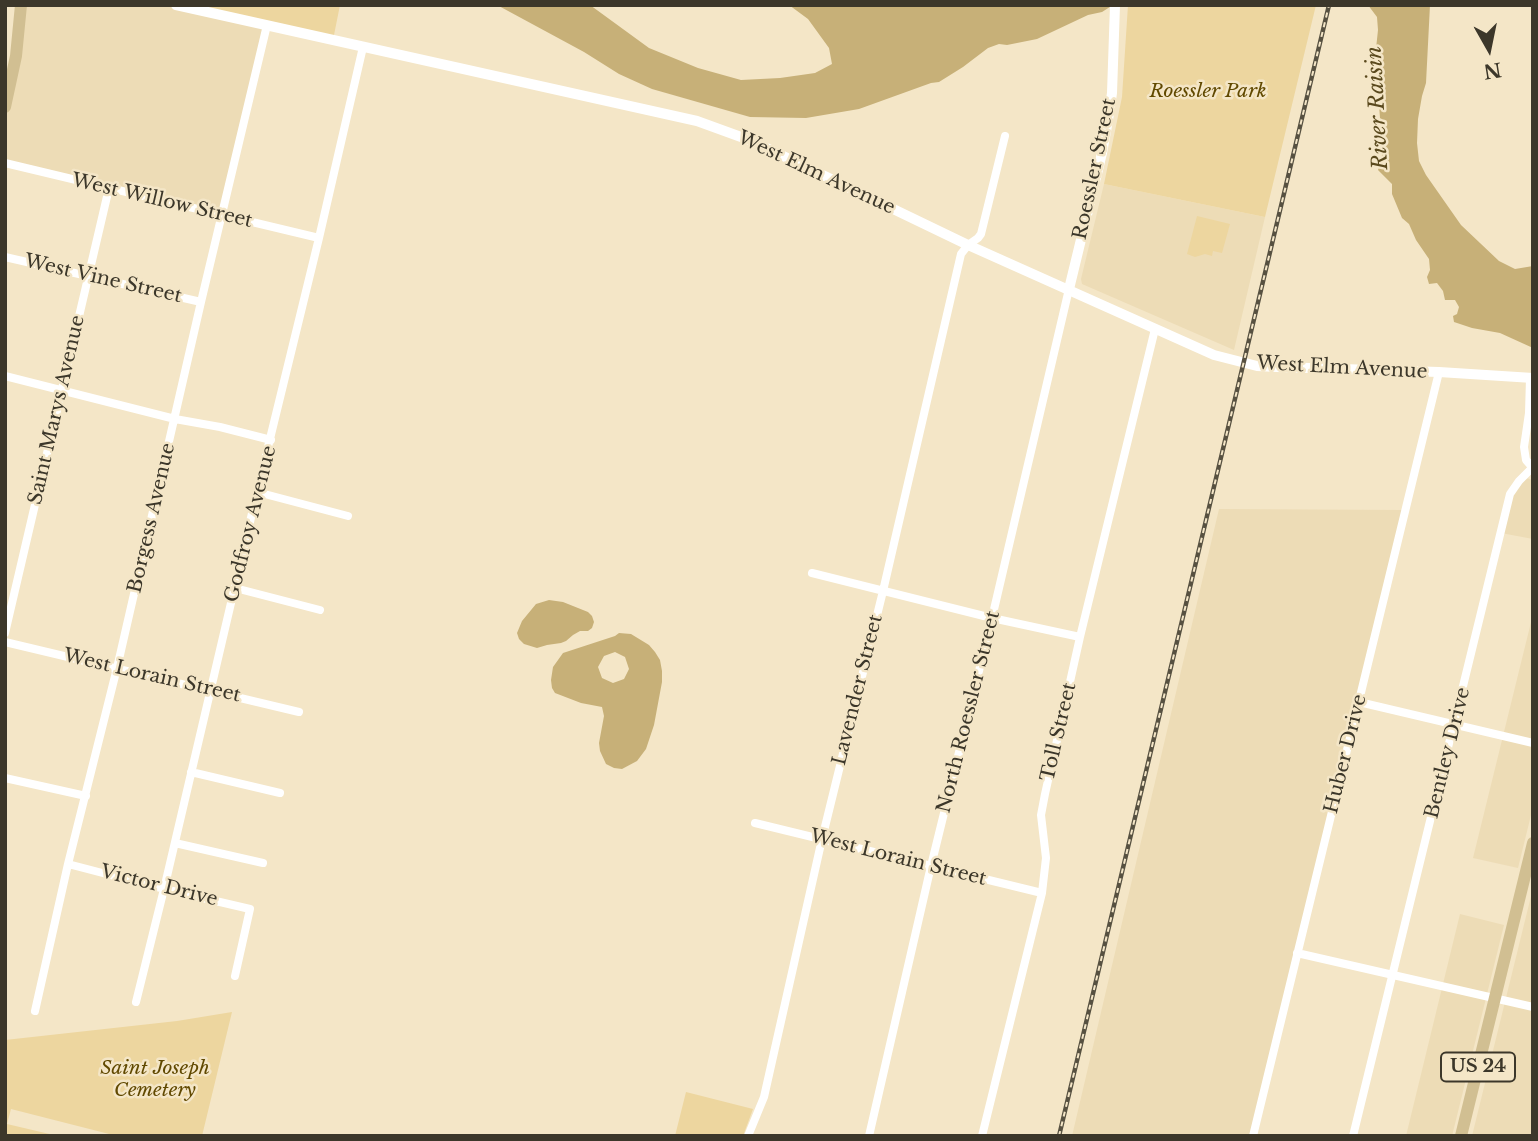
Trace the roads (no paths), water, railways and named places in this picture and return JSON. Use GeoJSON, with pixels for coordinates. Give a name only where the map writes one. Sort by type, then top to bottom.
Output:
{"type":"FeatureCollection","features":[{"type":"Feature","properties":{"kind":"main road"},"geometry":{"type":"LineString","coordinates":[[5,107],[16,56],[21,5]]}},
{"type":"Feature","properties":{"kind":"main road","name":"US 24"},"geometry":{"type":"LineString","coordinates":[[1461,1136],[1533,842]]}},
{"type":"Feature","properties":{"kind":"street","name":"West Elm Avenue"},"geometry":{"type":"LineString","coordinates":[[176,5],[697,121],[752,141],[968,245],[1214,355],[1257,366],[1531,378]]}},
{"type":"Feature","properties":{"kind":"street","name":"Roessler Street"},"geometry":{"type":"LineString","coordinates":[[1069,289],[1102,153],[1112,93],[1115,5]]}},
{"type":"Feature","properties":{"kind":"street","name":"Borgess Avenue"},"geometry":{"type":"LineString","coordinates":[[35,1012],[267,25]]}},
{"type":"Feature","properties":{"kind":"street","name":"Godfroy Avenue"},"geometry":{"type":"LineString","coordinates":[[136,1002],[363,47]]}},
{"type":"Feature","properties":{"kind":"street","name":"Lavender Street"},"geometry":{"type":"LineString","coordinates":[[748,1136],[764,1097],[822,839],[961,254],[978,238],[985,223],[1005,136]]}},
{"type":"Feature","properties":{"kind":"street","name":"West Willow Street"},"geometry":{"type":"LineString","coordinates":[[5,163],[319,238]]}},
{"type":"Feature","properties":{"kind":"street","name":"Saint Marys Avenue"},"geometry":{"type":"LineString","coordinates":[[5,633],[110,188]]}},
{"type":"Feature","properties":{"kind":"street","name":"West Vine Street"},"geometry":{"type":"LineString","coordinates":[[5,257],[201,302]]}},
{"type":"Feature","properties":{"kind":"street","name":"North Roessler Street"},"geometry":{"type":"LineString","coordinates":[[869,1136],[1069,289]]}},
{"type":"Feature","properties":{"kind":"street","name":"Toll Street"},"geometry":{"type":"LineString","coordinates":[[982,1136],[1042,893],[1046,858],[1041,814],[1080,637],[1155,329]]}},
{"type":"Feature","properties":{"kind":"street","name":"Huber Drive"},"geometry":{"type":"LineString","coordinates":[[1253,1136],[1439,372]]}},
{"type":"Feature","properties":{"kind":"street"},"geometry":{"type":"LineString","coordinates":[[5,376],[271,440]]}},
{"type":"Feature","properties":{"kind":"street","name":"Bentley Drive"},"geometry":{"type":"LineString","coordinates":[[1353,1136],[1510,494],[1518,481],[1533,468],[1525,457],[1524,447],[1531,378]]}},
{"type":"Feature","properties":{"kind":"street"},"geometry":{"type":"LineString","coordinates":[[257,492],[348,516]]}},
{"type":"Feature","properties":{"kind":"street"},"geometry":{"type":"LineString","coordinates":[[812,573],[1080,637]]}},
{"type":"Feature","properties":{"kind":"street"},"geometry":{"type":"LineString","coordinates":[[235,588],[320,610]]}},
{"type":"Feature","properties":{"kind":"street","name":"West Lorain Street"},"geometry":{"type":"LineString","coordinates":[[5,642],[299,712]]}},
{"type":"Feature","properties":{"kind":"street"},"geometry":{"type":"LineString","coordinates":[[1359,702],[1533,743]]}},
{"type":"Feature","properties":{"kind":"street"},"geometry":{"type":"LineString","coordinates":[[191,772],[281,793]]}},
{"type":"Feature","properties":{"kind":"street"},"geometry":{"type":"LineString","coordinates":[[5,778],[86,796]]}},
{"type":"Feature","properties":{"kind":"street","name":"West Lorain Street"},"geometry":{"type":"LineString","coordinates":[[755,823],[1042,893]]}},
{"type":"Feature","properties":{"kind":"street"},"geometry":{"type":"LineString","coordinates":[[175,843],[263,863]]}},
{"type":"Feature","properties":{"kind":"street","name":"Victor Drive"},"geometry":{"type":"LineString","coordinates":[[68,864],[250,909],[235,976]]}},
{"type":"Feature","properties":{"kind":"street"},"geometry":{"type":"LineString","coordinates":[[1297,953],[1533,1007]]}},
{"type":"Feature","properties":{"kind":"railway"},"geometry":{"type":"LineString","coordinates":[[1059,1136],[1329,5]]}},
{"type":"Feature","properties":{"kind":"park label","name":"Roessler Park"},"geometry":{"type":"Point","coordinates":[1208,92]}},
{"type":"Feature","properties":{"kind":"park label","name":"Saint Joseph Cemetery"},"geometry":{"type":"Point","coordinates":[155,1080]}},
{"type":"Feature","properties":{"kind":"water label","name":"River Raisin"},"geometry":{"type":"Point","coordinates":[1378,108]}}]}
